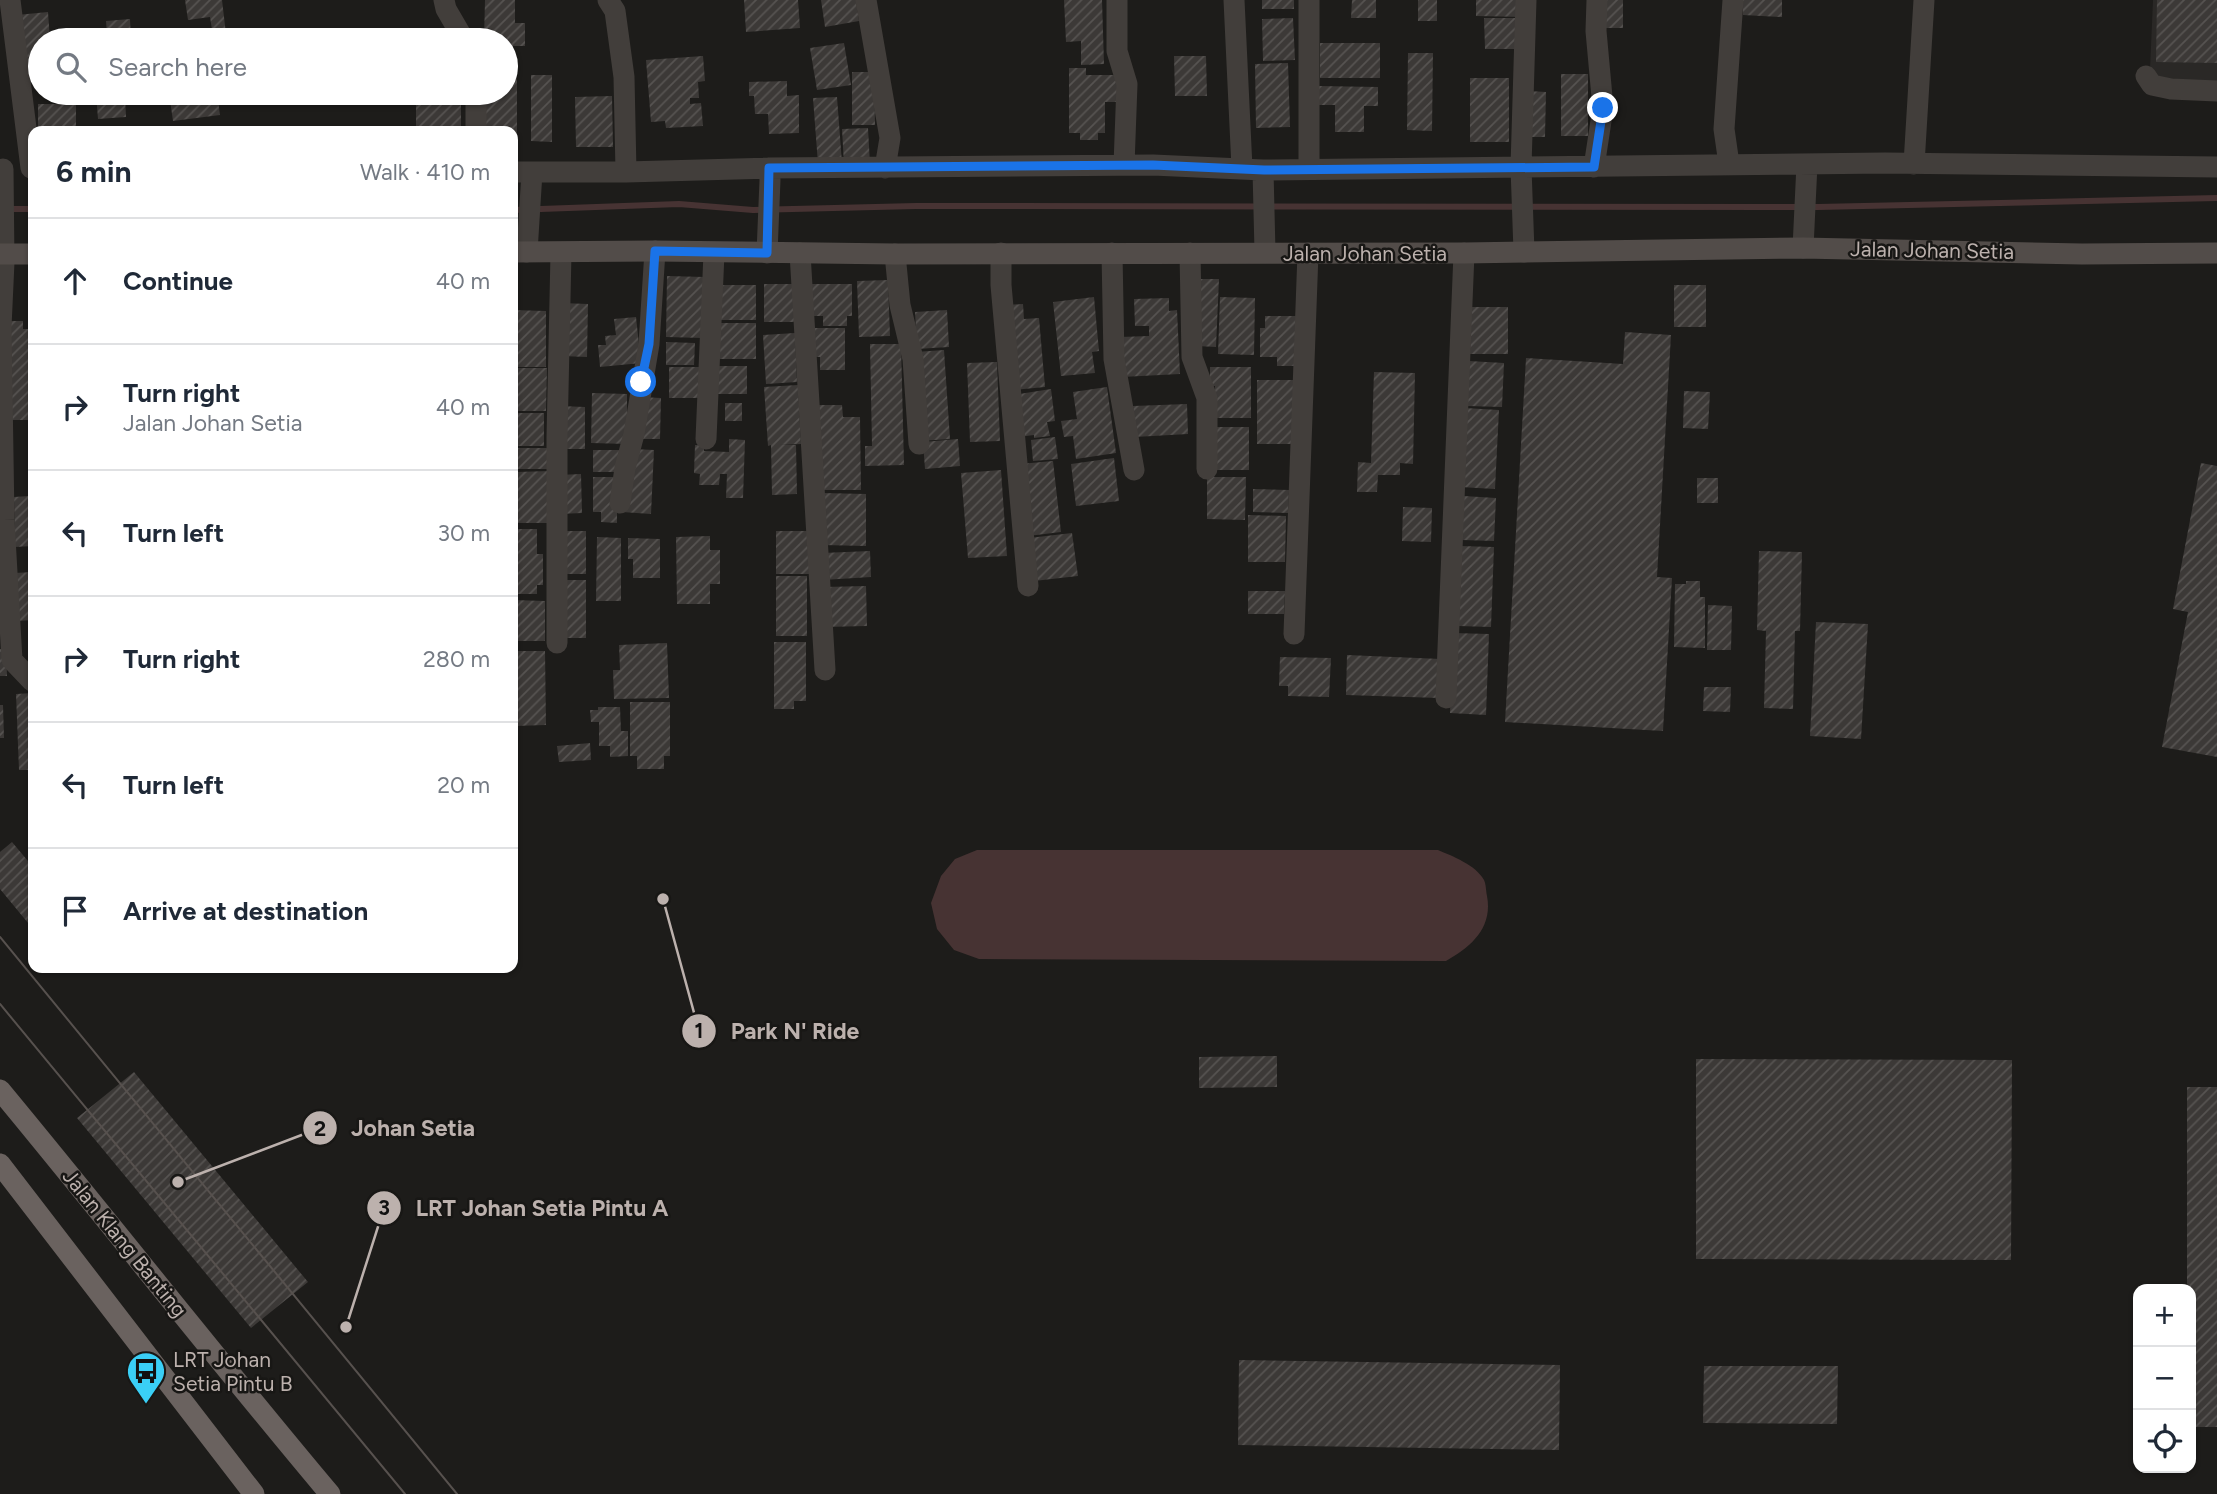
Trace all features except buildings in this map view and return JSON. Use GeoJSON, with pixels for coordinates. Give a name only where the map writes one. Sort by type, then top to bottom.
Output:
{"type":"FeatureCollection","features":[{"type":"Feature","properties":{"kind":"highway","name":"Jalan Klang Banting"},"geometry":{"type":"LineString","coordinates":[[0,1090],[330,1494]]}},
{"type":"Feature","properties":{"kind":"highway"},"geometry":{"type":"LineString","coordinates":[[0,1164],[254,1494]]}},
{"type":"Feature","properties":{"kind":"main road","name":"Jalan Johan Setia"},"geometry":{"type":"LineString","coordinates":[[523,246],[561,253],[655,251],[895,254],[1001,268],[1191,264],[1265,252],[1307,265],[1464,253],[1802,248],[2082,254],[2217,253]]}},
{"type":"Feature","properties":{"kind":"main road"},"geometry":{"type":"LineString","coordinates":[[2,254],[28,254]]}},
{"type":"Feature","properties":{"kind":"street"},"geometry":{"type":"LineString","coordinates":[[10,0],[28,137]]}},
{"type":"Feature","properties":{"kind":"street"},"geometry":{"type":"LineString","coordinates":[[444,0],[457,28]]}},
{"type":"Feature","properties":{"kind":"street"},"geometry":{"type":"LineString","coordinates":[[608,0],[615,11],[624,77],[626,172]]}},
{"type":"Feature","properties":{"kind":"street"},"geometry":{"type":"LineString","coordinates":[[866,0],[890,138],[885,168]]}},
{"type":"Feature","properties":{"kind":"street"},"geometry":{"type":"LineString","coordinates":[[1117,0],[1117,51],[1127,84],[1124,165]]}},
{"type":"Feature","properties":{"kind":"street"},"geometry":{"type":"LineString","coordinates":[[1234,0],[1265,225],[1265,252]]}},
{"type":"Feature","properties":{"kind":"street"},"geometry":{"type":"LineString","coordinates":[[1309,0],[1309,169]]}},
{"type":"Feature","properties":{"kind":"street"},"geometry":{"type":"LineString","coordinates":[[1524,252],[1522,174],[1526,0]]}},
{"type":"Feature","properties":{"kind":"street"},"geometry":{"type":"LineString","coordinates":[[1594,167],[1603,108],[1596,31],[1597,0]]}},
{"type":"Feature","properties":{"kind":"street"},"geometry":{"type":"LineString","coordinates":[[1728,164],[1724,129],[1733,0]]}},
{"type":"Feature","properties":{"kind":"street"},"geometry":{"type":"LineString","coordinates":[[1914,164],[1924,0]]}},
{"type":"Feature","properties":{"kind":"street"},"geometry":{"type":"LineString","coordinates":[[2146,76],[2152,85],[2171,89],[2217,91]]}},
{"type":"Feature","properties":{"kind":"street"},"geometry":{"type":"LineString","coordinates":[[476,126],[477,105]]}},
{"type":"Feature","properties":{"kind":"street"},"geometry":{"type":"LineString","coordinates":[[523,246],[525,177],[626,172],[770,174],[885,168],[1124,165],[1257,174],[1309,169],[1522,174],[1594,167],[1728,164],[1807,171],[1914,164],[2217,167]]}},
{"type":"Feature","properties":{"kind":"street"},"geometry":{"type":"LineString","coordinates":[[28,169],[2,174],[1,327],[4,520],[12,660],[28,677]]}},
{"type":"Feature","properties":{"kind":"street"},"geometry":{"type":"LineString","coordinates":[[1802,248],[1807,171]]}},
{"type":"Feature","properties":{"kind":"street"},"geometry":{"type":"LineString","coordinates":[[767,253],[770,174]]}},
{"type":"Feature","properties":{"kind":"street"},"geometry":{"type":"LineString","coordinates":[[620,503],[649,344],[655,251]]}},
{"type":"Feature","properties":{"kind":"street"},"geometry":{"type":"LineString","coordinates":[[557,643],[557,437],[561,253]]}},
{"type":"Feature","properties":{"kind":"street"},"geometry":{"type":"LineString","coordinates":[[706,439],[714,253]]}},
{"type":"Feature","properties":{"kind":"street"},"geometry":{"type":"LineString","coordinates":[[800,253],[825,670]]}},
{"type":"Feature","properties":{"kind":"street"},"geometry":{"type":"LineString","coordinates":[[1446,698],[1464,253]]}},
{"type":"Feature","properties":{"kind":"street"},"geometry":{"type":"LineString","coordinates":[[895,254],[900,305],[913,359],[919,444]]}},
{"type":"Feature","properties":{"kind":"street"},"geometry":{"type":"LineString","coordinates":[[1191,264],[1192,357],[1207,398],[1207,469]]}},
{"type":"Feature","properties":{"kind":"street"},"geometry":{"type":"LineString","coordinates":[[1294,634],[1307,265]]}},
{"type":"Feature","properties":{"kind":"street"},"geometry":{"type":"LineString","coordinates":[[1112,266],[1114,359],[1134,470]]}},
{"type":"Feature","properties":{"kind":"street"},"geometry":{"type":"LineString","coordinates":[[1001,268],[1028,586]]}},
{"type":"Feature","properties":{"kind":"shaded area"},"geometry":{"type":"Polygon","coordinates":[[[2153,0],[2217,0],[2217,83],[2155,79],[2150,69],[2153,0]]]}},
{"type":"Feature","properties":{"kind":"shaded area"},"geometry":{"type":"Polygon","coordinates":[[[977,850],[1438,850],[1463,862],[1484,880],[1487,918],[1472,943],[1446,961],[979,959],[954,950],[937,929],[931,903],[941,876],[955,859],[977,850]]]}},
{"type":"Feature","properties":{"kind":"waterway"},"geometry":{"type":"LineString","coordinates":[[518,210],[679,204],[753,210],[916,206],[1818,207],[2217,198]]}},
{"type":"Feature","properties":{"kind":"waterway"},"geometry":{"type":"LineString","coordinates":[[7,209],[28,209]]}},
{"type":"Feature","properties":{"kind":"tram line"},"geometry":{"type":"LineString","coordinates":[[0,937],[28,971]]}},
{"type":"Feature","properties":{"kind":"tram line"},"geometry":{"type":"LineString","coordinates":[[30,973],[457,1494]]}},
{"type":"Feature","properties":{"kind":"tram line"},"geometry":{"type":"LineString","coordinates":[[0,1004],[405,1494]]}},
{"type":"Feature","properties":{"kind":"place","name":"Park N' Ride"},"geometry":{"type":"Point","coordinates":[663,899]}},
{"type":"Feature","properties":{"kind":"place","name":"Johan Setia"},"geometry":{"type":"Point","coordinates":[178,1182]}},
{"type":"Feature","properties":{"kind":"place","name":"LRT Johan Setia Pintu A"},"geometry":{"type":"Point","coordinates":[346,1327]}},
{"type":"Feature","properties":{"kind":"place","name":"LRT Johan Setia Pintu B"},"geometry":{"type":"Point","coordinates":[146,1405]}},
{"type":"Feature","properties":{"kind":"route"},"geometry":{"type":"LineString","coordinates":[[641,382],[649,344],[655,251],[767,253],[769,168],[1153,165],[1264,170],[1594,167],[1603,108]]}}]}
